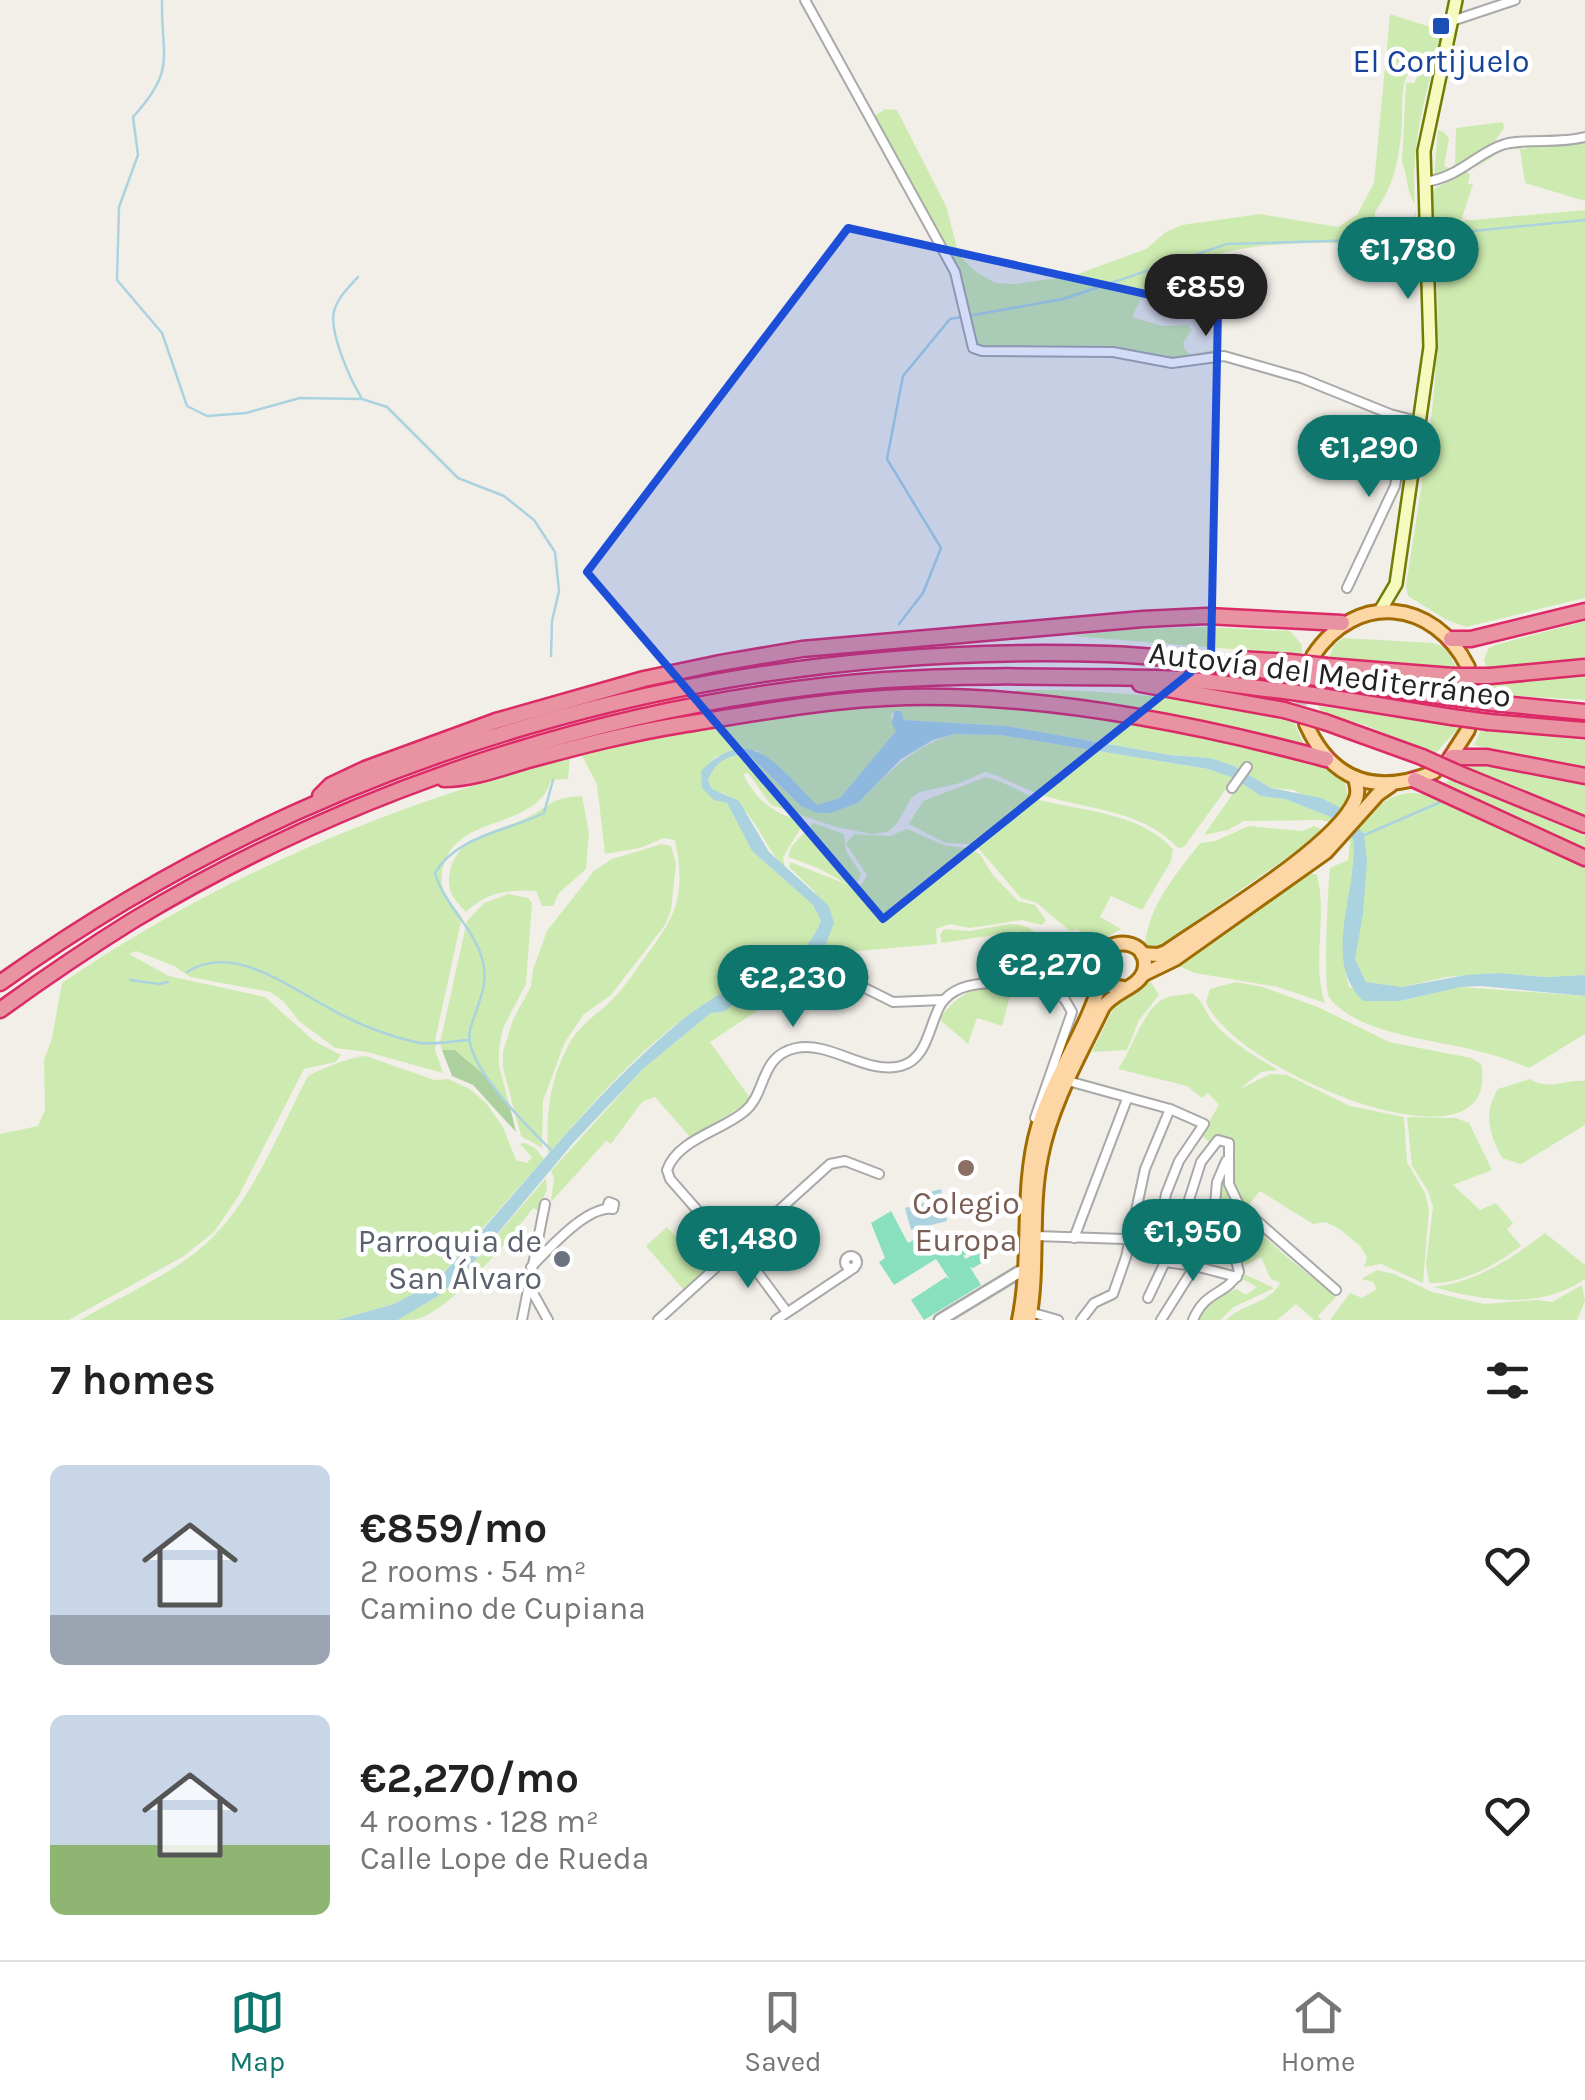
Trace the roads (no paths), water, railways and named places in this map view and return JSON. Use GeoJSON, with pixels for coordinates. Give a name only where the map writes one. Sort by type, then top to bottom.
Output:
{"type":"FeatureCollection","features":[{"type":"Feature","properties":{"kind":"highway"},"geometry":{"type":"LineString","coordinates":[[1450,639],[1471,639],[1585,611]]}},
{"type":"Feature","properties":{"kind":"highway"},"geometry":{"type":"LineString","coordinates":[[313,803],[330,785],[496,721],[644,679],[720,663],[802,649],[1143,619],[1207,616],[1342,623]]}},
{"type":"Feature","properties":{"kind":"highway","name":"Autovía del Mediterráneo"},"geometry":{"type":"LineString","coordinates":[[0,983],[98,916],[164,878],[313,803],[412,762],[540,722],[640,695],[721,679],[886,659],[1014,652],[1112,654],[1326,672],[1454,698],[1585,712]]}},
{"type":"Feature","properties":{"kind":"highway"},"geometry":{"type":"LineString","coordinates":[[1326,672],[1490,676],[1585,668]]}},
{"type":"Feature","properties":{"kind":"highway","name":"Autovía del Mediterráneo"},"geometry":{"type":"LineString","coordinates":[[0,1010],[134,920],[209,878],[329,820],[433,779],[608,726],[761,695],[952,677],[1158,678],[1284,691],[1489,722],[1585,730]]}},
{"type":"Feature","properties":{"kind":"highway"},"geometry":{"type":"LineString","coordinates":[[1120,679],[1284,710],[1325,722],[1422,757],[1585,825]]}},
{"type":"Feature","properties":{"kind":"highway"},"geometry":{"type":"LineString","coordinates":[[433,779],[465,779],[673,726],[758,712],[905,698],[984,699],[1072,708],[1228,736],[1326,759]]}},
{"type":"Feature","properties":{"kind":"highway"},"geometry":{"type":"LineString","coordinates":[[1450,759],[1487,757],[1585,776]]}},
{"type":"Feature","properties":{"kind":"highway"},"geometry":{"type":"LineString","coordinates":[[1415,780],[1585,858]]}},
{"type":"Feature","properties":{"kind":"main road"},"geometry":{"type":"LineString","coordinates":[[1408,613],[1396,584],[1430,348],[1424,182],[1428,124],[1456,0]]}},
{"type":"Feature","properties":{"kind":"main road"},"geometry":{"type":"LineString","coordinates":[[1380,612],[1396,584]]}},
{"type":"Feature","properties":{"kind":"main road"},"geometry":{"type":"LineString","coordinates":[[1313,656],[1342,623],[1380,612],[1408,613],[1450,639],[1468,667]]}},
{"type":"Feature","properties":{"kind":"main road"},"geometry":{"type":"LineString","coordinates":[[1306,724],[1326,759],[1355,778],[1391,784],[1434,772]]}},
{"type":"Feature","properties":{"kind":"main road"},"geometry":{"type":"LineString","coordinates":[[1450,759],[1468,730]]}},
{"type":"Feature","properties":{"kind":"main road"},"geometry":{"type":"LineString","coordinates":[[1355,778],[1358,808]]}},
{"type":"Feature","properties":{"kind":"main road"},"geometry":{"type":"LineString","coordinates":[[1022,1318],[1036,1254],[1040,1160],[1047,1131],[1103,1007],[1142,975],[1175,959],[1334,838],[1358,808],[1391,784]]}},
{"type":"Feature","properties":{"kind":"main road"},"geometry":{"type":"LineString","coordinates":[[1123,988],[1111,986],[1102,978],[1098,964],[1102,952],[1114,942],[1132,944],[1142,954],[1166,952],[1334,838]]}},
{"type":"Feature","properties":{"kind":"main road"},"geometry":{"type":"LineString","coordinates":[[1142,954],[1142,975]]}},
{"type":"Feature","properties":{"kind":"main road"},"geometry":{"type":"LineString","coordinates":[[1023,1269],[1038,1128],[1102,978]]}},
{"type":"Feature","properties":{"kind":"main road"},"geometry":{"type":"LineString","coordinates":[[1022,1318],[1022,1178],[1032,1127]]}},
{"type":"Feature","properties":{"kind":"main road"},"geometry":{"type":"LineString","coordinates":[[1023,1269],[1036,1254]]}},
{"type":"Feature","properties":{"kind":"street"},"geometry":{"type":"LineString","coordinates":[[805,0],[955,272],[973,348],[1113,352],[1172,363],[1196,363],[1224,356],[1302,378],[1422,422]]}},
{"type":"Feature","properties":{"kind":"street"},"geometry":{"type":"LineString","coordinates":[[1452,21],[1515,0]]}},
{"type":"Feature","properties":{"kind":"street"},"geometry":{"type":"LineString","coordinates":[[1424,182],[1464,169],[1500,145],[1546,144],[1585,137]]}},
{"type":"Feature","properties":{"kind":"street"},"geometry":{"type":"LineString","coordinates":[[1347,588],[1395,486],[1408,419]]}},
{"type":"Feature","properties":{"kind":"street"},"geometry":{"type":"LineString","coordinates":[[1232,788],[1248,766]]}},
{"type":"Feature","properties":{"kind":"street"},"geometry":{"type":"LineString","coordinates":[[1032,1127],[1072,1012],[1064,998],[1070,969],[1102,952]]}},
{"type":"Feature","properties":{"kind":"street"},"geometry":{"type":"LineString","coordinates":[[855,983],[893,1002],[943,1000],[980,984],[1001,982],[1064,998]]}},
{"type":"Feature","properties":{"kind":"street"},"geometry":{"type":"LineString","coordinates":[[788,1312],[736,1248],[670,1179],[667,1170],[671,1160],[747,1110],[762,1077],[790,1050],[812,1048],[884,1067],[912,1061],[922,1051],[943,1000]]}},
{"type":"Feature","properties":{"kind":"street"},"geometry":{"type":"LineString","coordinates":[[1068,1082],[1170,1110],[1204,1124],[1180,1161],[1166,1194],[1164,1262],[1148,1298]]}},
{"type":"Feature","properties":{"kind":"street"},"geometry":{"type":"LineString","coordinates":[[1074,1238],[1127,1099]]}},
{"type":"Feature","properties":{"kind":"street"},"geometry":{"type":"LineString","coordinates":[[1081,1320],[1094,1303],[1113,1294],[1145,1169],[1170,1110]]}},
{"type":"Feature","properties":{"kind":"street"},"geometry":{"type":"LineString","coordinates":[[1161,1320],[1195,1266],[1189,1217],[1193,1183],[1207,1151],[1218,1140],[1229,1143],[1218,1182],[1213,1226],[1239,1266],[1230,1286],[1205,1298],[1194,1320]]}},
{"type":"Feature","properties":{"kind":"street"},"geometry":{"type":"LineString","coordinates":[[658,1320],[836,1161],[879,1174]]}},
{"type":"Feature","properties":{"kind":"street"},"geometry":{"type":"LineString","coordinates":[[1226,1161],[1229,1184],[1239,1206],[1336,1290]]}},
{"type":"Feature","properties":{"kind":"street"},"geometry":{"type":"LineString","coordinates":[[522,1320],[545,1204]]}},
{"type":"Feature","properties":{"kind":"street"},"geometry":{"type":"LineString","coordinates":[[531,1267],[571,1227],[606,1208]]}},
{"type":"Feature","properties":{"kind":"street"},"geometry":{"type":"LineString","coordinates":[[1036,1236],[1164,1247]]}},
{"type":"Feature","properties":{"kind":"street"},"geometry":{"type":"LineString","coordinates":[[1164,1262],[1237,1277]]}},
{"type":"Feature","properties":{"kind":"street"},"geometry":{"type":"LineString","coordinates":[[776,1320],[854,1268]]}},
{"type":"Feature","properties":{"kind":"street"},"geometry":{"type":"LineString","coordinates":[[940,1320],[1023,1269]]}},
{"type":"Feature","properties":{"kind":"street"},"geometry":{"type":"LineString","coordinates":[[528,1284],[548,1320]]}},
{"type":"Feature","properties":{"kind":"street"},"geometry":{"type":"LineString","coordinates":[[1022,1318],[1058,1320]]}},
{"type":"Feature","properties":{"kind":"water"},"geometry":{"type":"Polygon","coordinates":[[[894,711],[901,711],[904,720],[1006,726],[1170,755],[1210,758],[1232,765],[1271,788],[1321,798],[1339,807],[1364,834],[1367,861],[1355,959],[1366,982],[1402,987],[1466,975],[1585,975],[1585,996],[1481,986],[1400,1001],[1363,1001],[1350,984],[1344,965],[1353,839],[1333,818],[1285,799],[1261,796],[1234,778],[1208,769],[1000,735],[955,734],[933,740],[901,759],[858,803],[818,813],[801,806],[748,754],[734,756],[718,764],[708,781],[712,789],[739,801],[769,852],[829,906],[834,923],[826,944],[802,969],[774,986],[754,991],[723,1012],[711,1013],[644,1068],[574,1142],[467,1270],[438,1296],[398,1320],[337,1320],[394,1304],[435,1282],[584,1114],[648,1050],[713,998],[791,960],[807,945],[821,921],[813,905],[752,851],[727,803],[714,800],[702,788],[701,771],[719,756],[750,750],[777,765],[817,805],[840,798],[896,731],[892,724],[894,711]]]}},
{"type":"Feature","properties":{"kind":"water"},"geometry":{"type":"Polygon","coordinates":[[[941,1189],[947,1221],[911,1230],[905,1208],[924,1203],[930,1192],[941,1189]]]}},
{"type":"Feature","properties":{"kind":"waterway"},"geometry":{"type":"LineString","coordinates":[[162,0],[164,62],[156,86],[133,117],[138,155],[119,207],[117,280],[162,333],[187,406],[207,416],[246,413],[300,398],[362,399],[387,407],[458,478],[504,496],[534,520],[555,552],[559,591],[552,621],[551,656]]}},
{"type":"Feature","properties":{"kind":"waterway"},"geometry":{"type":"LineString","coordinates":[[1463,232],[1585,220]]}},
{"type":"Feature","properties":{"kind":"waterway"},"geometry":{"type":"LineString","coordinates":[[968,316],[1063,299],[1227,244],[1392,239],[1416,242]]}},
{"type":"Feature","properties":{"kind":"waterway"},"geometry":{"type":"LineString","coordinates":[[358,277],[338,301],[333,320],[342,355],[361,397]]}},
{"type":"Feature","properties":{"kind":"waterway"},"geometry":{"type":"LineString","coordinates":[[899,624],[923,593],[941,548],[887,459],[903,376],[950,319],[961,317]]}},
{"type":"Feature","properties":{"kind":"waterway"},"geometry":{"type":"LineString","coordinates":[[551,1150],[499,1094],[476,1059],[470,1030],[483,988],[483,962],[435,873],[444,861],[469,843],[544,813],[553,780]]}},
{"type":"Feature","properties":{"kind":"waterway"},"geometry":{"type":"LineString","coordinates":[[1362,836],[1443,801]]}},
{"type":"Feature","properties":{"kind":"waterway"},"geometry":{"type":"LineString","coordinates":[[187,972],[205,964],[242,965],[278,979],[349,1019],[393,1036],[428,1044],[469,1040]]}},
{"type":"Feature","properties":{"kind":"waterway"},"geometry":{"type":"LineString","coordinates":[[130,980],[168,982]]}},
{"type":"Feature","properties":{"kind":"tunnel"},"geometry":{"type":"LineString","coordinates":[[1301,705],[1308,667]]}},
{"type":"Feature","properties":{"kind":"place","name":"El Cortijuelo"},"geometry":{"type":"Point","coordinates":[1441,26]}},
{"type":"Feature","properties":{"kind":"place","name":"Colegio Europa"},"geometry":{"type":"Point","coordinates":[966,1168]}},
{"type":"Feature","properties":{"kind":"place","name":"Parroquia de San Álvaro"},"geometry":{"type":"Point","coordinates":[562,1259]}}]}
